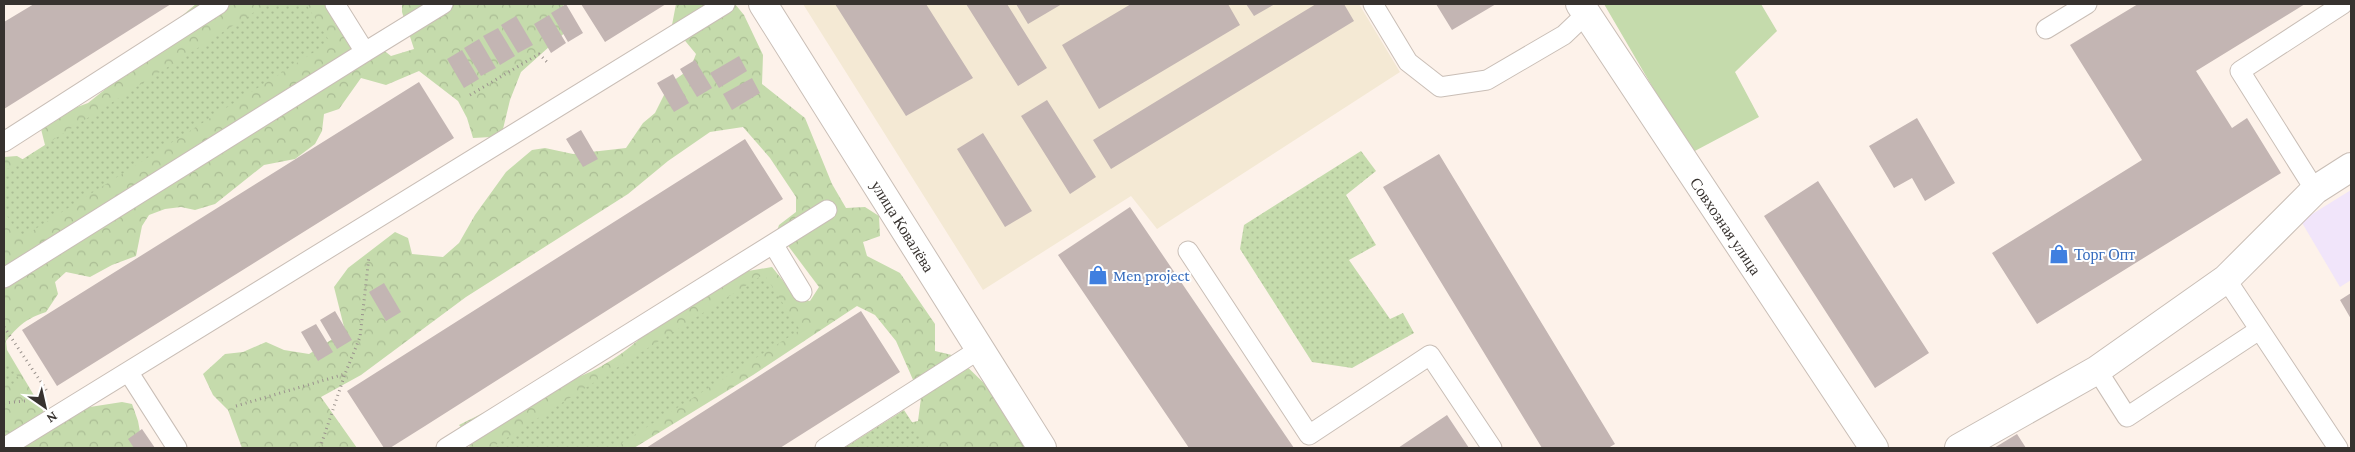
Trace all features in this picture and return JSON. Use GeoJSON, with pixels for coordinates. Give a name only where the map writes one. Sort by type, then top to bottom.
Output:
{"type":"FeatureCollection","features":[{"type":"Feature","properties":{"kind":"street","name":"улица Ковалёва"},"geometry":{"type":"LineString","coordinates":[[763,4],[1042,448]]}},
{"type":"Feature","properties":{"kind":"street","name":"Совхозная улица"},"geometry":{"type":"LineString","coordinates":[[1583,9],[1874,448]]}},
{"type":"Feature","properties":{"kind":"street"},"geometry":{"type":"LineString","coordinates":[[1959,448],[2097,370],[2226,279],[2315,190],[2351,167]]}},
{"type":"Feature","properties":{"kind":"lane"},"geometry":{"type":"LineString","coordinates":[[4,142],[219,4]]}},
{"type":"Feature","properties":{"kind":"lane"},"geometry":{"type":"LineString","coordinates":[[335,4],[365,52]]}},
{"type":"Feature","properties":{"kind":"lane"},"geometry":{"type":"LineString","coordinates":[[4,278],[443,4]]}},
{"type":"Feature","properties":{"kind":"lane"},"geometry":{"type":"LineString","coordinates":[[4,448],[129,373],[725,4]]}},
{"type":"Feature","properties":{"kind":"lane"},"geometry":{"type":"LineString","coordinates":[[1373,4],[1408,62],[1440,87],[1487,80],[1564,35],[1583,9]]}},
{"type":"Feature","properties":{"kind":"lane"},"geometry":{"type":"LineString","coordinates":[[2046,29],[2087,4]]}},
{"type":"Feature","properties":{"kind":"lane"},"geometry":{"type":"LineString","coordinates":[[2315,190],[2240,71],[2343,4]]}},
{"type":"Feature","properties":{"kind":"lane"},"geometry":{"type":"LineString","coordinates":[[446,448],[827,210]]}},
{"type":"Feature","properties":{"kind":"lane"},"geometry":{"type":"LineString","coordinates":[[773,244],[802,292]]}},
{"type":"Feature","properties":{"kind":"lane"},"geometry":{"type":"LineString","coordinates":[[1188,250],[1309,435],[1430,354],[1492,448]]}},
{"type":"Feature","properties":{"kind":"lane"},"geometry":{"type":"LineString","coordinates":[[2226,279],[2338,448]]}},
{"type":"Feature","properties":{"kind":"lane"},"geometry":{"type":"LineString","coordinates":[[2097,370],[2127,417],[2259,330]]}},
{"type":"Feature","properties":{"kind":"lane"},"geometry":{"type":"LineString","coordinates":[[825,448],[980,349]]}},
{"type":"Feature","properties":{"kind":"lane"},"geometry":{"type":"LineString","coordinates":[[129,373],[177,448]]}},
{"type":"Feature","properties":{"kind":"path"},"geometry":{"type":"LineString","coordinates":[[470,95],[539,54],[548,63]]}},
{"type":"Feature","properties":{"kind":"path"},"geometry":{"type":"LineString","coordinates":[[320,448],[344,374],[360,336],[374,220]]}},
{"type":"Feature","properties":{"kind":"path"},"geometry":{"type":"LineString","coordinates":[[4,327],[51,398]]}},
{"type":"Feature","properties":{"kind":"path"},"geometry":{"type":"LineString","coordinates":[[236,406],[344,374]]}},
{"type":"Feature","properties":{"kind":"shaded area"},"geometry":{"type":"Polygon","coordinates":[[[803,4],[1359,4],[1400,72],[1157,229],[1131,196],[983,290],[803,4]]]}},
{"type":"Feature","properties":{"kind":"shaded area"},"geometry":{"type":"Polygon","coordinates":[[[2351,190],[2351,280],[2340,287],[2301,221],[2351,190]]]}},
{"type":"Feature","properties":{"kind":"green space"},"geometry":{"type":"Polygon","coordinates":[[[196,4],[325,4],[336,25],[368,38],[391,56],[414,49],[402,12],[402,4],[563,4],[569,29],[521,72],[510,100],[503,129],[491,137],[473,138],[467,118],[458,101],[419,71],[386,85],[361,78],[339,109],[324,114],[322,131],[315,144],[295,159],[264,165],[215,204],[195,210],[181,207],[165,209],[149,215],[142,226],[136,256],[112,265],[90,277],[66,272],[55,282],[58,294],[46,312],[33,317],[15,330],[6,341],[7,350],[45,414],[122,402],[132,404],[138,421],[143,448],[4,448],[4,157],[17,156],[36,167],[47,153],[41,129],[61,113],[88,103],[113,83],[162,52],[171,25],[196,4]]]}},
{"type":"Feature","properties":{"kind":"green space"},"geometry":{"type":"Polygon","coordinates":[[[267,4],[306,4],[330,42],[21,238],[4,211],[4,171],[267,4]]]}},
{"type":"Feature","properties":{"kind":"green space"},"geometry":{"type":"Polygon","coordinates":[[[676,4],[735,4],[744,15],[763,55],[762,84],[805,118],[832,184],[846,208],[865,207],[879,216],[880,236],[863,242],[867,256],[900,273],[935,324],[935,351],[956,356],[1051,448],[857,448],[891,427],[918,421],[921,398],[896,341],[875,315],[857,306],[753,375],[634,448],[469,448],[471,440],[459,425],[483,413],[527,404],[544,378],[574,378],[587,374],[607,363],[644,334],[664,302],[680,290],[705,296],[748,271],[772,267],[797,298],[810,301],[819,287],[777,231],[779,225],[796,212],[796,197],[770,158],[743,127],[710,132],[668,161],[628,194],[466,297],[361,375],[321,397],[357,448],[242,448],[228,410],[213,395],[203,374],[225,354],[243,352],[266,342],[284,350],[309,354],[345,331],[334,287],[348,268],[395,232],[408,238],[412,254],[443,257],[459,243],[475,215],[506,172],[532,150],[545,148],[573,154],[626,148],[643,123],[655,113],[670,83],[690,69],[696,54],[672,25],[676,4]]]}},
{"type":"Feature","properties":{"kind":"green space"},"geometry":{"type":"Polygon","coordinates":[[[1604,4],[1761,4],[1777,31],[1735,72],[1759,117],[1691,153],[1604,4]]]}},
{"type":"Feature","properties":{"kind":"green space"},"geometry":{"type":"Polygon","coordinates":[[[1361,151],[1376,171],[1346,195],[1376,245],[1349,260],[1390,319],[1403,313],[1414,333],[1352,368],[1312,362],[1240,249],[1244,225],[1361,151]]]}},
{"type":"Feature","properties":{"kind":"green space"},"geometry":{"type":"Polygon","coordinates":[[[764,274],[800,330],[614,448],[491,448],[764,274]]]}},
{"type":"Feature","properties":{"kind":"green space"},"geometry":{"type":"Polygon","coordinates":[[[4,355],[21,382],[4,386],[4,355]]]}},
{"type":"Feature","properties":{"kind":"green space"},"geometry":{"type":"Polygon","coordinates":[[[904,410],[929,448],[844,448],[904,410]]]}},
{"type":"Feature","properties":{"kind":"building"},"geometry":{"type":"Polygon","coordinates":[[[34,4],[171,4],[4,109],[4,22],[34,4]]]}},
{"type":"Feature","properties":{"kind":"building"},"geometry":{"type":"Polygon","coordinates":[[[566,4],[583,33],[568,42],[551,13],[566,4]]]}},
{"type":"Feature","properties":{"kind":"building"},"geometry":{"type":"Polygon","coordinates":[[[581,4],[666,4],[605,42],[581,4]]]}},
{"type":"Feature","properties":{"kind":"building"},"geometry":{"type":"Polygon","coordinates":[[[835,4],[926,4],[973,78],[906,116],[835,4]]]}},
{"type":"Feature","properties":{"kind":"building"},"geometry":{"type":"Polygon","coordinates":[[[966,4],[1007,4],[1047,68],[1018,86],[966,4]]]}},
{"type":"Feature","properties":{"kind":"building"},"geometry":{"type":"Polygon","coordinates":[[[1016,4],[1062,4],[1028,24],[1016,4]]]}},
{"type":"Feature","properties":{"kind":"building"},"geometry":{"type":"Polygon","coordinates":[[[1131,4],[1228,4],[1240,25],[1099,109],[1062,45],[1131,4]]]}},
{"type":"Feature","properties":{"kind":"building"},"geometry":{"type":"Polygon","coordinates":[[[1246,4],[1275,4],[1254,16],[1246,4]]]}},
{"type":"Feature","properties":{"kind":"building"},"geometry":{"type":"Polygon","coordinates":[[[1316,4],[1344,4],[1354,21],[1111,169],[1093,140],[1316,4]]]}},
{"type":"Feature","properties":{"kind":"building"},"geometry":{"type":"Polygon","coordinates":[[[1436,4],[1496,4],[1452,30],[1436,4]]]}},
{"type":"Feature","properties":{"kind":"building"},"geometry":{"type":"Polygon","coordinates":[[[2138,4],[2305,4],[2196,71],[2232,128],[2247,118],[2281,173],[2037,324],[1992,253],[2142,160],[2070,45],[2138,4]]]}},
{"type":"Feature","properties":{"kind":"building"},"geometry":{"type":"Polygon","coordinates":[[[549,15],[566,43],[551,53],[534,24],[549,15]]]}},
{"type":"Feature","properties":{"kind":"building"},"geometry":{"type":"Polygon","coordinates":[[[516,16],[533,45],[518,53],[501,25],[516,16]]]}},
{"type":"Feature","properties":{"kind":"building"},"geometry":{"type":"Polygon","coordinates":[[[498,28],[515,56],[500,65],[483,36],[498,28]]]}},
{"type":"Feature","properties":{"kind":"building"},"geometry":{"type":"Polygon","coordinates":[[[479,39],[496,68],[481,76],[464,48],[479,39]]]}},
{"type":"Feature","properties":{"kind":"building"},"geometry":{"type":"Polygon","coordinates":[[[462,50],[479,79],[464,88],[447,59],[462,50]]]}},
{"type":"Feature","properties":{"kind":"building"},"geometry":{"type":"Polygon","coordinates":[[[739,56],[747,71],[719,88],[710,73],[739,56]]]}},
{"type":"Feature","properties":{"kind":"building"},"geometry":{"type":"Polygon","coordinates":[[[695,60],[712,88],[697,97],[680,69],[695,60]]]}},
{"type":"Feature","properties":{"kind":"building"},"geometry":{"type":"Polygon","coordinates":[[[673,74],[689,103],[674,112],[657,83],[673,74]]]}},
{"type":"Feature","properties":{"kind":"building"},"geometry":{"type":"Polygon","coordinates":[[[752,78],[760,93],[732,110],[723,94],[752,78]]]}},
{"type":"Feature","properties":{"kind":"building"},"geometry":{"type":"Polygon","coordinates":[[[419,82],[454,138],[57,386],[22,330],[419,82]]]}},
{"type":"Feature","properties":{"kind":"building"},"geometry":{"type":"Polygon","coordinates":[[[1047,100],[1096,177],[1070,194],[1021,116],[1047,100]]]}},
{"type":"Feature","properties":{"kind":"building"},"geometry":{"type":"Polygon","coordinates":[[[1917,118],[1955,183],[1925,201],[1912,178],[1894,188],[1869,146],[1917,118]]]}},
{"type":"Feature","properties":{"kind":"building"},"geometry":{"type":"Polygon","coordinates":[[[581,130],[598,159],[583,167],[566,139],[581,130]]]}},
{"type":"Feature","properties":{"kind":"building"},"geometry":{"type":"Polygon","coordinates":[[[983,133],[1032,211],[1005,227],[957,149],[983,133]]]}},
{"type":"Feature","properties":{"kind":"building"},"geometry":{"type":"Polygon","coordinates":[[[745,139],[783,199],[390,448],[384,448],[347,391],[745,139]]]}},
{"type":"Feature","properties":{"kind":"building"},"geometry":{"type":"Polygon","coordinates":[[[1439,154],[1615,444],[1608,448],[1542,448],[1383,187],[1439,154]]]}},
{"type":"Feature","properties":{"kind":"building"},"geometry":{"type":"Polygon","coordinates":[[[1818,181],[1929,353],[1875,388],[1764,216],[1818,181]]]}},
{"type":"Feature","properties":{"kind":"building"},"geometry":{"type":"Polygon","coordinates":[[[1130,207],[1294,448],[1189,448],[1058,255],[1130,207]]]}},
{"type":"Feature","properties":{"kind":"building"},"geometry":{"type":"Polygon","coordinates":[[[384,283],[401,312],[386,321],[369,292],[384,283]]]}},
{"type":"Feature","properties":{"kind":"building"},"geometry":{"type":"Polygon","coordinates":[[[2351,293],[2351,319],[2340,300],[2351,293]]]}},
{"type":"Feature","properties":{"kind":"building"},"geometry":{"type":"Polygon","coordinates":[[[335,311],[352,340],[337,349],[320,320],[335,311]]]}},
{"type":"Feature","properties":{"kind":"building"},"geometry":{"type":"Polygon","coordinates":[[[861,311],[900,372],[780,448],[646,448],[861,311]]]}},
{"type":"Feature","properties":{"kind":"building"},"geometry":{"type":"Polygon","coordinates":[[[316,324],[333,352],[318,361],[301,332],[316,324]]]}},
{"type":"Feature","properties":{"kind":"building"},"geometry":{"type":"Polygon","coordinates":[[[1447,415],[1469,448],[1398,448],[1447,415]]]}},
{"type":"Feature","properties":{"kind":"building"},"geometry":{"type":"Polygon","coordinates":[[[142,429],[155,448],[134,448],[128,439],[142,429]]]}},
{"type":"Feature","properties":{"kind":"building"},"geometry":{"type":"Polygon","coordinates":[[[2017,434],[2026,448],[1994,448],[2017,434]]]}},
{"type":"Feature","properties":{"kind":"place","name":"Торг Опт"},"geometry":{"type":"Point","coordinates":[2059,254]}},
{"type":"Feature","properties":{"kind":"place","name":"Men project"},"geometry":{"type":"Point","coordinates":[1098,275]}}]}
